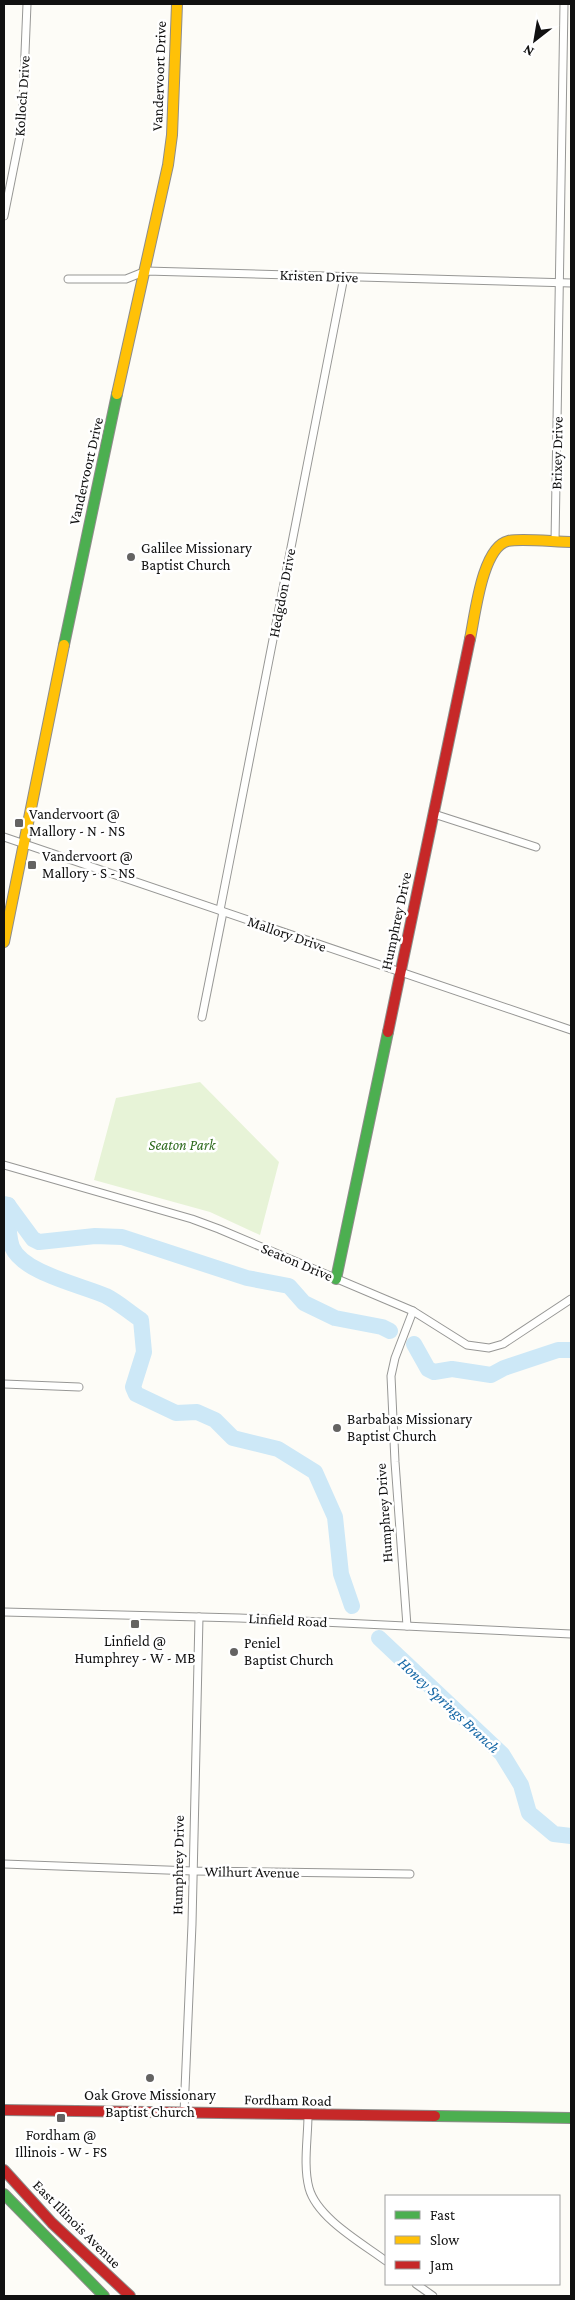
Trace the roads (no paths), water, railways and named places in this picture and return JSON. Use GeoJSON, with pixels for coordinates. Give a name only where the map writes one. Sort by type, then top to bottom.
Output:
{"type":"FeatureCollection","features":[{"type":"Feature","properties":{"kind":"street","name":"Kolloch Drive"},"geometry":{"type":"LineString","coordinates":[[4,216],[22,126],[28,4]]}},
{"type":"Feature","properties":{"kind":"street","name":"Vandervoort Drive"},"geometry":{"type":"LineString","coordinates":[[4,942],[88,526],[168,165],[172,135],[177,4]]}},
{"type":"Feature","properties":{"kind":"street","name":"Brixey Drive"},"geometry":{"type":"LineString","coordinates":[[555,542],[564,4]]}},
{"type":"Feature","properties":{"kind":"street","name":"Kristen Drive"},"geometry":{"type":"LineString","coordinates":[[68,279],[126,279],[146,271],[571,283]]}},
{"type":"Feature","properties":{"kind":"street","name":"Hedgdon Drive"},"geometry":{"type":"LineString","coordinates":[[202,1018],[344,276]]}},
{"type":"Feature","properties":{"kind":"street","name":"Humphrey Drive"},"geometry":{"type":"LineString","coordinates":[[336,1279],[486,568],[498,547],[508,541],[571,542]]}},
{"type":"Feature","properties":{"kind":"street"},"geometry":{"type":"LineString","coordinates":[[434,814],[536,847]]}},
{"type":"Feature","properties":{"kind":"street","name":"Mallory Drive"},"geometry":{"type":"LineString","coordinates":[[4,838],[571,1030]]}},
{"type":"Feature","properties":{"kind":"street","name":"Seaton Drive"},"geometry":{"type":"LineString","coordinates":[[4,1165],[192,1218],[413,1312],[467,1345],[489,1348],[515,1338],[571,1299]]}},
{"type":"Feature","properties":{"kind":"street","name":"Humphrey Drive"},"geometry":{"type":"LineString","coordinates":[[408,1626],[395,1462],[391,1376],[395,1358],[413,1312]]}},
{"type":"Feature","properties":{"kind":"street"},"geometry":{"type":"LineString","coordinates":[[4,1384],[79,1386]]}},
{"type":"Feature","properties":{"kind":"street","name":"Linfield Road"},"geometry":{"type":"LineString","coordinates":[[4,1612],[198,1617],[571,1634]]}},
{"type":"Feature","properties":{"kind":"street","name":"Humphrey Drive"},"geometry":{"type":"LineString","coordinates":[[184,2113],[193,1871],[198,1617]]}},
{"type":"Feature","properties":{"kind":"street","name":"Wilhurt Avenue"},"geometry":{"type":"LineString","coordinates":[[4,1864],[193,1871],[410,1874]]}},
{"type":"Feature","properties":{"kind":"street","name":"Fordham Road"},"geometry":{"type":"LineString","coordinates":[[4,2110],[571,2118]]}},
{"type":"Feature","properties":{"kind":"street"},"geometry":{"type":"LineString","coordinates":[[308,2115],[307,2171],[309,2188],[315,2202],[325,2214],[385,2260]]}},
{"type":"Feature","properties":{"kind":"street","name":"East Illinois Avenue"},"geometry":{"type":"LineString","coordinates":[[4,2170],[52,2222],[130,2296]]}},
{"type":"Feature","properties":{"kind":"street","name":"East Illinois Avenue"},"geometry":{"type":"LineString","coordinates":[[4,2194],[40,2234],[104,2296]]}},
{"type":"Feature","properties":{"kind":"street"},"geometry":{"type":"LineString","coordinates":[[40,2234],[52,2222]]}},
{"type":"Feature","properties":{"kind":"street"},"geometry":{"type":"LineString","coordinates":[[417,2285],[433,2296]]}},
{"type":"Feature","properties":{"kind":"waterway","name":"Honey Springs Branch"},"geometry":{"type":"LineString","coordinates":[[4,1204],[8,1205],[10,1242],[18,1256],[40,1271],[106,1296],[141,1320],[144,1352],[133,1387],[136,1394],[176,1413],[197,1412],[215,1420],[233,1438],[278,1449],[315,1472],[335,1517],[341,1574],[352,1606]]}},
{"type":"Feature","properties":{"kind":"waterway"},"geometry":{"type":"LineString","coordinates":[[8,1205],[33,1239],[39,1242],[95,1236],[122,1237],[247,1278],[289,1286],[304,1303],[335,1318],[382,1327],[390,1331]]}},
{"type":"Feature","properties":{"kind":"waterway"},"geometry":{"type":"LineString","coordinates":[[414,1344],[428,1369],[434,1372],[452,1369],[491,1375],[504,1368],[558,1350],[571,1350]]}},
{"type":"Feature","properties":{"kind":"waterway","name":"Honey Springs Branch"},"geometry":{"type":"LineString","coordinates":[[379,1638],[502,1754],[521,1785],[529,1813],[554,1834],[571,1836]]}},
{"type":"Feature","properties":{"kind":"place","name":"Galilee Missionary Baptist Church"},"geometry":{"type":"Point","coordinates":[131,557]}},
{"type":"Feature","properties":{"kind":"place","name":"Vandervoort @ Mallory - N - NS"},"geometry":{"type":"Point","coordinates":[19,823]}},
{"type":"Feature","properties":{"kind":"place","name":"Vandervoort @ Mallory - S - NS"},"geometry":{"type":"Point","coordinates":[32,865]}},
{"type":"Feature","properties":{"kind":"place","name":"Barbabas Missionary Baptist Church"},"geometry":{"type":"Point","coordinates":[337,1428]}},
{"type":"Feature","properties":{"kind":"place","name":"Linfield @ Humphrey - W - MB"},"geometry":{"type":"Point","coordinates":[135,1624]}},
{"type":"Feature","properties":{"kind":"place","name":"Peniel Baptist Church"},"geometry":{"type":"Point","coordinates":[234,1652]}},
{"type":"Feature","properties":{"kind":"place","name":"Oak Grove Missionary Baptist Church"},"geometry":{"type":"Point","coordinates":[150,2078]}},
{"type":"Feature","properties":{"kind":"place","name":"Fordham @ Illinois - W - FS"},"geometry":{"type":"Point","coordinates":[61,2118]}},
{"type":"Feature","properties":{"kind":"park label","name":"Seaton Park"},"geometry":{"type":"Point","coordinates":[182,1145]}}]}
